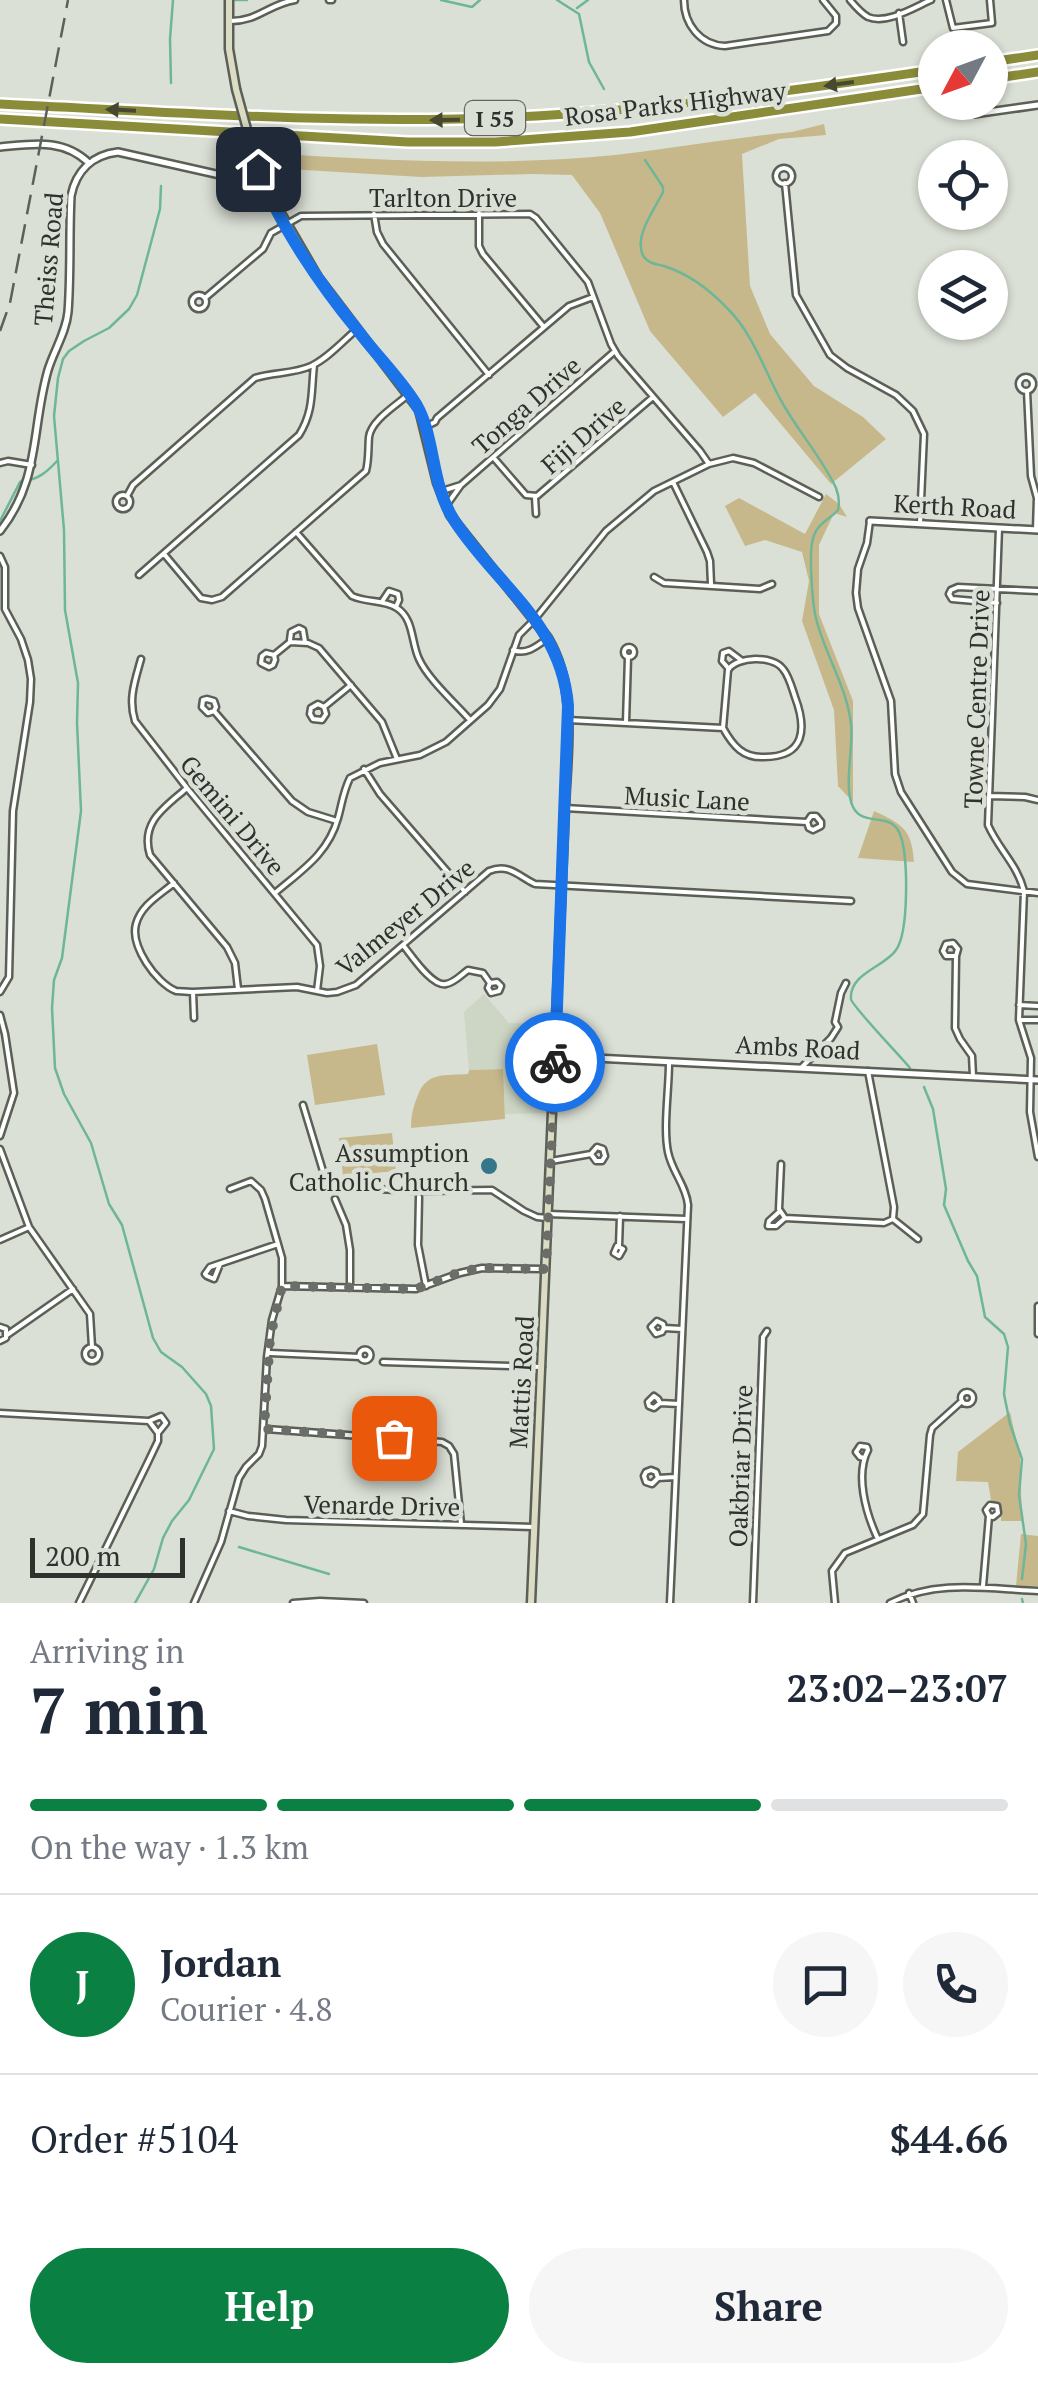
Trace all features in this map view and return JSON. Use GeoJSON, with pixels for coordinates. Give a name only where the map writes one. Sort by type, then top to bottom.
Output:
{"type":"FeatureCollection","features":[{"type":"Feature","properties":{"kind":"highway"},"geometry":{"type":"LineString","coordinates":[[1008,59],[1038,54]]}},
{"type":"Feature","properties":{"kind":"highway","name":"Rosa Parks Highway"},"geometry":{"type":"LineString","coordinates":[[0,104],[316,119],[514,118],[700,103],[918,72]]}},
{"type":"Feature","properties":{"kind":"highway"},"geometry":{"type":"LineString","coordinates":[[1008,77],[1035,73]]}},
{"type":"Feature","properties":{"kind":"highway","name":"Rosa Parks Highway"},"geometry":{"type":"LineString","coordinates":[[0,120],[394,141],[494,142],[630,132],[918,90]]}},
{"type":"Feature","properties":{"kind":"main road","name":"Mattis Road"},"geometry":{"type":"LineString","coordinates":[[229,4],[230,60],[266,189],[318,278],[408,394],[424,424],[446,506],[548,638],[564,674],[568,695],[532,1603]]}},
{"type":"Feature","properties":{"kind":"main road"},"geometry":{"type":"LineString","coordinates":[[240,182],[266,189]]}},
{"type":"Feature","properties":{"kind":"street"},"geometry":{"type":"LineString","coordinates":[[229,20],[254,18],[276,4],[295,0]]}},
{"type":"Feature","properties":{"kind":"street"},"geometry":{"type":"LineString","coordinates":[[684,0],[685,14],[696,33],[714,46],[725,46],[828,32],[836,16],[823,0]]}},
{"type":"Feature","properties":{"kind":"street"},"geometry":{"type":"LineString","coordinates":[[850,0],[874,19],[888,18],[931,0]]}},
{"type":"Feature","properties":{"kind":"street"},"geometry":{"type":"LineString","coordinates":[[900,0],[907,10]]}},
{"type":"Feature","properties":{"kind":"street"},"geometry":{"type":"LineString","coordinates":[[946,0],[954,28],[992,22],[990,0]]}},
{"type":"Feature","properties":{"kind":"street"},"geometry":{"type":"LineString","coordinates":[[899,13],[904,42]]}},
{"type":"Feature","properties":{"kind":"street"},"geometry":{"type":"LineString","coordinates":[[1008,109],[1038,105]]}},
{"type":"Feature","properties":{"kind":"street"},"geometry":{"type":"LineString","coordinates":[[0,147],[60,146],[72,149],[89,163],[106,154],[124,153],[240,182],[261,176]]}},
{"type":"Feature","properties":{"kind":"street","name":"Theiss Road"},"geometry":{"type":"LineString","coordinates":[[0,531],[17,506],[32,465],[47,374],[68,314],[73,188],[89,163]]}},
{"type":"Feature","properties":{"kind":"street"},"geometry":{"type":"LineString","coordinates":[[785,184],[796,295],[830,355],[896,395],[920,422],[924,434],[920,524]]}},
{"type":"Feature","properties":{"kind":"street"},"geometry":{"type":"LineString","coordinates":[[374,214],[384,244],[489,375]]}},
{"type":"Feature","properties":{"kind":"street"},"geometry":{"type":"LineString","coordinates":[[479,214],[479,246],[544,326]]}},
{"type":"Feature","properties":{"kind":"street","name":"Tarlton Drive"},"geometry":{"type":"LineString","coordinates":[[286,223],[305,215],[534,215],[584,277],[614,351],[708,464]]}},
{"type":"Feature","properties":{"kind":"street"},"geometry":{"type":"LineString","coordinates":[[205,298],[286,223]]}},
{"type":"Feature","properties":{"kind":"street"},"geometry":{"type":"LineString","coordinates":[[424,424],[432,416],[437,418],[568,306],[594,296]]}},
{"type":"Feature","properties":{"kind":"street"},"geometry":{"type":"LineString","coordinates":[[127,496],[134,485],[255,378],[314,365],[356,330]]}},
{"type":"Feature","properties":{"kind":"street","name":"Tonga Drive"},"geometry":{"type":"LineString","coordinates":[[446,506],[461,484],[614,351]]}},
{"type":"Feature","properties":{"kind":"street"},"geometry":{"type":"LineString","coordinates":[[140,575],[300,435],[312,404],[314,365]]}},
{"type":"Feature","properties":{"kind":"street"},"geometry":{"type":"LineString","coordinates":[[1027,391],[1037,530]]}},
{"type":"Feature","properties":{"kind":"street"},"geometry":{"type":"LineString","coordinates":[[164,554],[201,598],[222,597],[366,471],[372,428],[408,394]]}},
{"type":"Feature","properties":{"kind":"street","name":"Fiji Drive"},"geometry":{"type":"LineString","coordinates":[[535,497],[653,397]]}},
{"type":"Feature","properties":{"kind":"street","name":"Fiji Drive"},"geometry":{"type":"LineString","coordinates":[[493,458],[526,495],[535,497]]}},
{"type":"Feature","properties":{"kind":"street"},"geometry":{"type":"LineString","coordinates":[[275,893],[322,854],[337,822],[350,778],[364,769],[420,755],[446,742],[488,704],[500,689],[518,636],[611,527],[649,495],[726,458],[754,463],[818,497]]}},
{"type":"Feature","properties":{"kind":"street"},"geometry":{"type":"LineString","coordinates":[[0,463],[32,465]]}},
{"type":"Feature","properties":{"kind":"street"},"geometry":{"type":"LineString","coordinates":[[673,482],[707,552],[710,586]]}},
{"type":"Feature","properties":{"kind":"street","name":"Tonga Drive"},"geometry":{"type":"LineString","coordinates":[[440,492],[461,484]]}},
{"type":"Feature","properties":{"kind":"street","name":"Fiji Drive"},"geometry":{"type":"LineString","coordinates":[[535,497],[536,514]]}},
{"type":"Feature","properties":{"kind":"street"},"geometry":{"type":"LineString","coordinates":[[870,521],[856,594],[891,702],[894,766],[901,792],[959,878],[968,884],[1038,894]]}},
{"type":"Feature","properties":{"kind":"street","name":"Kerth Road"},"geometry":{"type":"LineString","coordinates":[[870,521],[1037,530]]}},
{"type":"Feature","properties":{"kind":"street","name":"Towne Centre Drive"},"geometry":{"type":"LineString","coordinates":[[999,528],[988,825],[1019,872],[1024,891]]}},
{"type":"Feature","properties":{"kind":"street"},"geometry":{"type":"LineString","coordinates":[[296,532],[352,596],[364,602],[383,602],[402,612],[420,662],[470,720]]}},
{"type":"Feature","properties":{"kind":"street"},"geometry":{"type":"LineString","coordinates":[[0,556],[6,568],[5,609],[21,639],[31,678],[12,811],[9,976],[0,992]]}},
{"type":"Feature","properties":{"kind":"street"},"geometry":{"type":"LineString","coordinates":[[654,578],[664,583],[710,586],[760,588],[772,584]]}},
{"type":"Feature","properties":{"kind":"street"},"geometry":{"type":"LineString","coordinates":[[997,603],[952,599],[950,594],[958,588],[1038,592]]}},
{"type":"Feature","properties":{"kind":"street"},"geometry":{"type":"LineString","coordinates":[[383,602],[389,591],[394,591],[399,600],[396,608]]}},
{"type":"Feature","properties":{"kind":"street"},"geometry":{"type":"LineString","coordinates":[[291,642],[291,632],[299,628],[305,642]]}},
{"type":"Feature","properties":{"kind":"street"},"geometry":{"type":"LineString","coordinates":[[513,650],[521,653],[548,638]]}},
{"type":"Feature","properties":{"kind":"street"},"geometry":{"type":"LineString","coordinates":[[274,655],[291,642],[319,648],[382,722],[397,759]]}},
{"type":"Feature","properties":{"kind":"street"},"geometry":{"type":"LineString","coordinates":[[729,669],[722,660],[724,653],[729,650],[740,660]]}},
{"type":"Feature","properties":{"kind":"street"},"geometry":{"type":"LineString","coordinates":[[626,722],[628,658]]}},
{"type":"Feature","properties":{"kind":"street","name":"Gemini Drive"},"geometry":{"type":"LineString","coordinates":[[141,659],[131,694],[135,721],[316,945],[320,966],[316,990]]}},
{"type":"Feature","properties":{"kind":"street"},"geometry":{"type":"LineString","coordinates":[[740,660],[774,661],[782,668],[802,722],[802,735],[786,754],[755,758],[745,754],[733,746],[724,728],[729,669],[740,660]]}},
{"type":"Feature","properties":{"kind":"street"},"geometry":{"type":"LineString","coordinates":[[324,707],[350,685]]}},
{"type":"Feature","properties":{"kind":"street"},"geometry":{"type":"LineString","coordinates":[[214,711],[292,801],[308,812],[337,822]]}},
{"type":"Feature","properties":{"kind":"street"},"geometry":{"type":"LineString","coordinates":[[568,720],[724,728]]}},
{"type":"Feature","properties":{"kind":"street"},"geometry":{"type":"LineString","coordinates":[[364,769],[380,794],[466,892]]}},
{"type":"Feature","properties":{"kind":"street"},"geometry":{"type":"LineString","coordinates":[[186,788],[156,816],[147,834],[147,844],[150,854],[227,947],[235,963],[238,990]]}},
{"type":"Feature","properties":{"kind":"street"},"geometry":{"type":"LineString","coordinates":[[989,796],[1038,800]]}},
{"type":"Feature","properties":{"kind":"street","name":"Music Lane"},"geometry":{"type":"LineString","coordinates":[[565,808],[807,822]]}},
{"type":"Feature","properties":{"kind":"street"},"geometry":{"type":"LineString","coordinates":[[0,810],[12,811]]}},
{"type":"Feature","properties":{"kind":"street","name":"Valmeyer Drive"},"geometry":{"type":"LineString","coordinates":[[192,992],[296,987],[337,992],[356,985],[489,871],[499,867],[509,868],[535,884],[851,901]]}},
{"type":"Feature","properties":{"kind":"street"},"geometry":{"type":"LineString","coordinates":[[174,883],[144,908],[135,934],[142,957],[164,982],[177,991],[192,992],[194,1018]]}},
{"type":"Feature","properties":{"kind":"street"},"geometry":{"type":"LineString","coordinates":[[1024,891],[1018,1020],[1031,1058],[1034,1080],[1030,1112],[1038,1157]]}},
{"type":"Feature","properties":{"kind":"street"},"geometry":{"type":"LineString","coordinates":[[404,945],[440,984],[448,984],[468,970],[483,973],[490,983]]}},
{"type":"Feature","properties":{"kind":"street"},"geometry":{"type":"LineString","coordinates":[[956,956],[955,1028],[972,1056],[973,1076]]}},
{"type":"Feature","properties":{"kind":"street"},"geometry":{"type":"LineString","coordinates":[[802,1067],[838,1028],[835,1022],[846,983]]}},
{"type":"Feature","properties":{"kind":"street"},"geometry":{"type":"LineString","coordinates":[[1019,1005],[1038,1006]]}},
{"type":"Feature","properties":{"kind":"street"},"geometry":{"type":"LineString","coordinates":[[0,1015],[14,1093],[0,1136]]}},
{"type":"Feature","properties":{"kind":"street"},"geometry":{"type":"LineString","coordinates":[[1018,1020],[1038,1020]]}},
{"type":"Feature","properties":{"kind":"street","name":"Ambs Road"},"geometry":{"type":"LineString","coordinates":[[555,1056],[1034,1080]]}},
{"type":"Feature","properties":{"kind":"street"},"geometry":{"type":"LineString","coordinates":[[670,1061],[667,1145],[686,1190],[688,1205],[670,1603]]}},
{"type":"Feature","properties":{"kind":"street"},"geometry":{"type":"LineString","coordinates":[[868,1070],[893,1219]]}},
{"type":"Feature","properties":{"kind":"street"},"geometry":{"type":"LineString","coordinates":[[303,1105],[326,1181],[332,1186],[492,1190],[537,1217],[686,1219]]}},
{"type":"Feature","properties":{"kind":"street"},"geometry":{"type":"LineString","coordinates":[[0,1149],[29,1227],[90,1314],[92,1347]]}},
{"type":"Feature","properties":{"kind":"street"},"geometry":{"type":"LineString","coordinates":[[551,1161],[590,1154]]}},
{"type":"Feature","properties":{"kind":"street"},"geometry":{"type":"LineString","coordinates":[[781,1164],[782,1215],[884,1223],[893,1219]]}},
{"type":"Feature","properties":{"kind":"street"},"geometry":{"type":"LineString","coordinates":[[194,1603],[221,1542],[238,1478],[259,1454],[272,1320],[282,1286],[282,1258],[258,1186],[251,1181],[230,1188]]}},
{"type":"Feature","properties":{"kind":"street"},"geometry":{"type":"LineString","coordinates":[[419,1197],[418,1246],[426,1286]]}},
{"type":"Feature","properties":{"kind":"street"},"geometry":{"type":"LineString","coordinates":[[334,1199],[346,1225],[350,1288]]}},
{"type":"Feature","properties":{"kind":"street"},"geometry":{"type":"LineString","coordinates":[[619,1246],[620,1216]]}},
{"type":"Feature","properties":{"kind":"street"},"geometry":{"type":"LineString","coordinates":[[893,1219],[918,1239]]}},
{"type":"Feature","properties":{"kind":"street"},"geometry":{"type":"LineString","coordinates":[[0,1240],[29,1227]]}},
{"type":"Feature","properties":{"kind":"street"},"geometry":{"type":"LineString","coordinates":[[220,1264],[278,1244]]}},
{"type":"Feature","properties":{"kind":"street"},"geometry":{"type":"LineString","coordinates":[[282,1286],[406,1289],[482,1268],[546,1269]]}},
{"type":"Feature","properties":{"kind":"street"},"geometry":{"type":"LineString","coordinates":[[0,1341],[73,1290]]}},
{"type":"Feature","properties":{"kind":"street"},"geometry":{"type":"LineString","coordinates":[[1038,1306],[1038,1334]]}},
{"type":"Feature","properties":{"kind":"street"},"geometry":{"type":"LineString","coordinates":[[0,1326],[8,1335]]}},
{"type":"Feature","properties":{"kind":"street"},"geometry":{"type":"LineString","coordinates":[[664,1328],[682,1329]]}},
{"type":"Feature","properties":{"kind":"street","name":"Oakbriar Drive"},"geometry":{"type":"LineString","coordinates":[[753,1603],[767,1331]]}},
{"type":"Feature","properties":{"kind":"street"},"geometry":{"type":"LineString","coordinates":[[268,1352],[360,1356]]}},
{"type":"Feature","properties":{"kind":"street"},"geometry":{"type":"LineString","coordinates":[[383,1362],[542,1367]]}},
{"type":"Feature","properties":{"kind":"street"},"geometry":{"type":"LineString","coordinates":[[835,1603],[832,1571],[845,1554],[913,1525],[923,1514],[932,1428],[962,1401]]}},
{"type":"Feature","properties":{"kind":"street"},"geometry":{"type":"LineString","coordinates":[[660,1402],[679,1404]]}},
{"type":"Feature","properties":{"kind":"street"},"geometry":{"type":"LineString","coordinates":[[0,1412],[150,1421],[161,1416],[164,1426],[158,1433]]}},
{"type":"Feature","properties":{"kind":"street"},"geometry":{"type":"LineString","coordinates":[[79,1603],[158,1440],[150,1421]]}},
{"type":"Feature","properties":{"kind":"street"},"geometry":{"type":"LineString","coordinates":[[264,1429],[442,1442],[454,1454],[461,1524]]}},
{"type":"Feature","properties":{"kind":"street"},"geometry":{"type":"LineString","coordinates":[[864,1458],[863,1497],[877,1539]]}},
{"type":"Feature","properties":{"kind":"street"},"geometry":{"type":"LineString","coordinates":[[658,1478],[674,1477]]}},
{"type":"Feature","properties":{"kind":"street","name":"Venarde Drive"},"geometry":{"type":"LineString","coordinates":[[229,1511],[286,1520],[535,1527]]}},
{"type":"Feature","properties":{"kind":"street"},"geometry":{"type":"LineString","coordinates":[[983,1588],[989,1516]]}},
{"type":"Feature","properties":{"kind":"street"},"geometry":{"type":"LineString","coordinates":[[890,1603],[936,1587],[1038,1592]]}},
{"type":"Feature","properties":{"kind":"street"},"geometry":{"type":"LineString","coordinates":[[910,1593],[913,1603]]}},
{"type":"Feature","properties":{"kind":"street"},"geometry":{"type":"LineString","coordinates":[[293,1603],[364,1603]]}},
{"type":"Feature","properties":{"kind":"shaded area"},"geometry":{"type":"Polygon","coordinates":[[[824,124],[826,135],[779,139],[742,154],[750,286],[770,334],[814,386],[863,417],[886,439],[831,484],[755,393],[723,417],[650,331],[600,213],[572,175],[421,177],[271,168],[260,153],[527,161],[622,154],[792,132],[824,124]]]}},
{"type":"Feature","properties":{"kind":"shaded area"},"geometry":{"type":"Polygon","coordinates":[[[826,494],[847,517],[834,513],[819,545],[819,614],[853,701],[853,802],[838,786],[834,710],[802,621],[809,581],[802,552],[765,540],[745,546],[725,506],[739,498],[805,534],[826,494]]]}},
{"type":"Feature","properties":{"kind":"shaded area"},"geometry":{"type":"Polygon","coordinates":[[[874,811],[904,829],[914,862],[858,858],[874,811]]]}},
{"type":"Feature","properties":{"kind":"shaded area"},"geometry":{"type":"Polygon","coordinates":[[[484,994],[509,1023],[552,1024],[549,1113],[505,1114],[503,1069],[469,1070],[464,1012],[484,994]]]}},
{"type":"Feature","properties":{"kind":"shaded area"},"geometry":{"type":"Polygon","coordinates":[[[377,1044],[385,1095],[315,1105],[307,1055],[377,1044]]]}},
{"type":"Feature","properties":{"kind":"shaded area"},"geometry":{"type":"Polygon","coordinates":[[[503,1069],[505,1119],[411,1128],[418,1095],[432,1078],[468,1074],[469,1070],[503,1069]]]}},
{"type":"Feature","properties":{"kind":"shaded area"},"geometry":{"type":"Polygon","coordinates":[[[392,1133],[396,1171],[343,1176],[339,1138],[392,1133]]]}},
{"type":"Feature","properties":{"kind":"shaded area"},"geometry":{"type":"Polygon","coordinates":[[[1010,1412],[1020,1456],[1022,1521],[1001,1521],[1001,1506],[991,1500],[988,1482],[956,1481],[958,1452],[1010,1412]]]}},
{"type":"Feature","properties":{"kind":"shaded area"},"geometry":{"type":"Polygon","coordinates":[[[1021,1534],[1038,1536],[1038,1586],[1016,1586],[1021,1534]]]}},
{"type":"Feature","properties":{"kind":"waterway"},"geometry":{"type":"LineString","coordinates":[[171,83],[173,0]]}},
{"type":"Feature","properties":{"kind":"waterway"},"geometry":{"type":"LineString","coordinates":[[225,0],[247,0]]}},
{"type":"Feature","properties":{"kind":"waterway"},"geometry":{"type":"LineString","coordinates":[[441,0],[472,7],[480,0]]}},
{"type":"Feature","properties":{"kind":"waterway"},"geometry":{"type":"LineString","coordinates":[[557,0],[579,14],[589,62],[604,89]]}},
{"type":"Feature","properties":{"kind":"waterway"},"geometry":{"type":"LineString","coordinates":[[577,8],[588,0]]}},
{"type":"Feature","properties":{"kind":"waterway"},"geometry":{"type":"LineString","coordinates":[[645,160],[663,192],[643,233],[644,257],[699,284],[738,320],[838,494],[838,510],[818,528],[811,549],[814,609],[849,711],[850,799],[864,817],[885,821],[897,829],[906,878],[903,928],[896,950],[861,977],[851,999],[910,1068]]}},
{"type":"Feature","properties":{"kind":"waterway"},"geometry":{"type":"LineString","coordinates":[[135,1603],[154,1569],[163,1538],[189,1500],[214,1449],[211,1406],[206,1394],[182,1367],[161,1352],[153,1338],[122,1225],[109,1204],[91,1143],[64,1094],[55,1068],[54,980],[62,958],[81,811],[78,683],[65,610],[64,530],[54,416],[63,359],[69,351],[109,328],[137,295],[160,209],[161,186]]}},
{"type":"Feature","properties":{"kind":"waterway"},"geometry":{"type":"LineString","coordinates":[[0,521],[20,482],[42,475],[57,461]]}},
{"type":"Feature","properties":{"kind":"waterway"},"geometry":{"type":"LineString","coordinates":[[924,1087],[933,1109],[946,1189],[944,1205],[977,1276],[985,1317],[1004,1334],[1008,1347],[1004,1394],[1022,1459],[1019,1495],[1026,1544],[1022,1579]]}},
{"type":"Feature","properties":{"kind":"waterway"},"geometry":{"type":"LineString","coordinates":[[239,1547],[329,1574]]}},
{"type":"Feature","properties":{"kind":"waterway"},"geometry":{"type":"LineString","coordinates":[[1022,1599],[1023,1603]]}},
{"type":"Feature","properties":{"kind":"railway"},"geometry":{"type":"LineString","coordinates":[[0,331],[10,303],[68,0]]}},
{"type":"Feature","properties":{"kind":"way so far"},"geometry":{"type":"LineString","coordinates":[[394,1438],[264,1429],[272,1320],[282,1286],[416,1289],[482,1268],[546,1269],[555,1062]]}},
{"type":"Feature","properties":{"kind":"place","name":"Assumption Catholic Church"},"geometry":{"type":"Point","coordinates":[489,1166]}},
{"type":"Feature","properties":{"kind":"route"},"geometry":{"type":"LineString","coordinates":[[258,169],[318,278],[416,405],[450,515],[540,626],[561,666],[568,706],[555,1062]]}}]}
